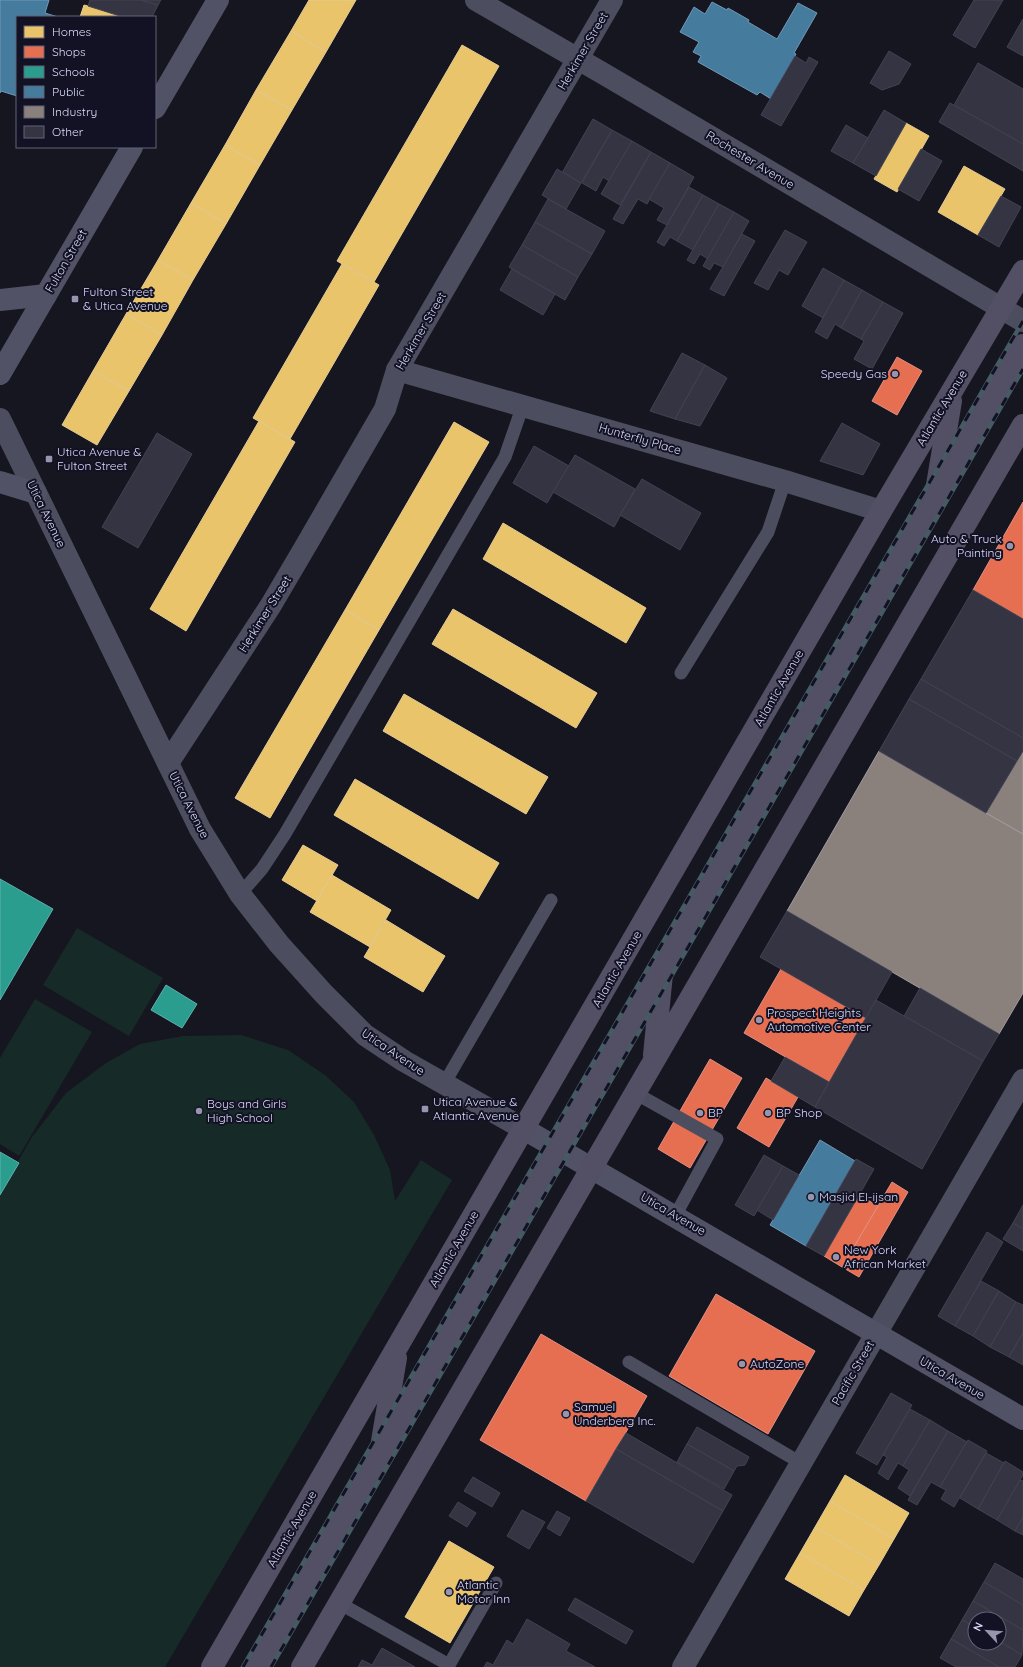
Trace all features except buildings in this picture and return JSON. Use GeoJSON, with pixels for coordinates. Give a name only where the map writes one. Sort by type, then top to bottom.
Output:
{"type":"FeatureCollection","features":[{"type":"Feature","properties":{"kind":"main road"},"geometry":{"type":"LineString","coordinates":[[156,106],[218,0]]}},
{"type":"Feature","properties":{"kind":"main road","name":"Fulton Street"},"geometry":{"type":"LineString","coordinates":[[0,374],[131,148]]}},
{"type":"Feature","properties":{"kind":"main road","name":"Atlantic Avenue"},"geometry":{"type":"LineString","coordinates":[[212,1667],[881,511],[1023,271]]}},
{"type":"Feature","properties":{"kind":"main road"},"geometry":{"type":"LineString","coordinates":[[0,300],[46,295]]}},
{"type":"Feature","properties":{"kind":"main road"},"geometry":{"type":"LineString","coordinates":[[257,1667],[1023,345]]}},
{"type":"Feature","properties":{"kind":"main road"},"geometry":{"type":"LineString","coordinates":[[935,498],[953,389]]}},
{"type":"Feature","properties":{"kind":"main road"},"geometry":{"type":"LineString","coordinates":[[302,1667],[1023,425]]}},
{"type":"Feature","properties":{"kind":"main road"},"geometry":{"type":"LineString","coordinates":[[0,482],[36,493]]}},
{"type":"Feature","properties":{"kind":"main road"},"geometry":{"type":"LineString","coordinates":[[653,1062],[662,967]]}},
{"type":"Feature","properties":{"kind":"main road","name":"Utica Avenue"},"geometry":{"type":"LineString","coordinates":[[524,1129],[1023,1419]]}},
{"type":"Feature","properties":{"kind":"main road"},"geometry":{"type":"LineString","coordinates":[[380,1454],[398,1345]]}},
{"type":"Feature","properties":{"kind":"street","name":"Rochester Avenue"},"geometry":{"type":"LineString","coordinates":[[476,0],[1023,321]]}},
{"type":"Feature","properties":{"kind":"street","name":"Herkimer Street"},"geometry":{"type":"LineString","coordinates":[[168,763],[271,605],[308,542],[385,409],[397,370],[612,0]]}},
{"type":"Feature","properties":{"kind":"street","name":"Hunterfly Place"},"geometry":{"type":"LineString","coordinates":[[397,370],[785,481],[881,511]]}},
{"type":"Feature","properties":{"kind":"street","name":"Utica Avenue"},"geometry":{"type":"LineString","coordinates":[[0,419],[200,829],[240,894],[278,944],[324,994],[365,1035],[404,1061],[524,1129]]}},
{"type":"Feature","properties":{"kind":"street","name":"Pacific Street"},"geometry":{"type":"LineString","coordinates":[[683,1667],[1023,1080]]}},
{"type":"Feature","properties":{"kind":"lane"},"geometry":{"type":"LineString","coordinates":[[240,894],[262,869],[285,834],[505,457],[523,406]]}},
{"type":"Feature","properties":{"kind":"lane"},"geometry":{"type":"LineString","coordinates":[[681,673],[768,532],[785,481]]}},
{"type":"Feature","properties":{"kind":"lane"},"geometry":{"type":"LineString","coordinates":[[444,1084],[551,900]]}},
{"type":"Feature","properties":{"kind":"lane"},"geometry":{"type":"LineString","coordinates":[[635,1093],[717,1139],[675,1216]]}},
{"type":"Feature","properties":{"kind":"lane"},"geometry":{"type":"LineString","coordinates":[[629,1362],[801,1463]]}},
{"type":"Feature","properties":{"kind":"lane"},"geometry":{"type":"LineString","coordinates":[[339,1603],[449,1665],[496,1583]]}},
{"type":"Feature","properties":{"kind":"green space"},"geometry":{"type":"Polygon","coordinates":[[[77,928],[163,978],[129,1036],[43,985],[77,928]]]}},
{"type":"Feature","properties":{"kind":"green space"},"geometry":{"type":"Polygon","coordinates":[[[35,999],[92,1032],[19,1156],[0,1144],[0,1058],[35,999]]]}},
{"type":"Feature","properties":{"kind":"green space","name":"Boys and Girls High School"},"geometry":{"type":"Polygon","coordinates":[[[241,1035],[288,1050],[325,1075],[354,1102],[374,1135],[390,1170],[395,1201],[421,1160],[452,1180],[165,1667],[0,1667],[0,1193],[32,1137],[66,1093],[106,1063],[140,1044],[183,1036],[241,1035]]]}},
{"type":"Feature","properties":{"kind":"railway"},"geometry":{"type":"LineString","coordinates":[[243,1667],[1023,321]]}},
{"type":"Feature","properties":{"kind":"railway"},"geometry":{"type":"LineString","coordinates":[[271,1667],[1023,369]]}},
{"type":"Feature","properties":{"kind":"place","name":"Fulton Street & Utica Avenue"},"geometry":{"type":"Point","coordinates":[75,299]}},
{"type":"Feature","properties":{"kind":"place","name":"Speedy Gas"},"geometry":{"type":"Point","coordinates":[895,374]}},
{"type":"Feature","properties":{"kind":"place","name":"Utica Avenue & Fulton Street"},"geometry":{"type":"Point","coordinates":[49,459]}},
{"type":"Feature","properties":{"kind":"place","name":"Auto & Truck Painting"},"geometry":{"type":"Point","coordinates":[1010,546]}},
{"type":"Feature","properties":{"kind":"place","name":"Prospect Heights Automotive Center"},"geometry":{"type":"Point","coordinates":[759,1020]}},
{"type":"Feature","properties":{"kind":"place","name":"Utica Avenue & Atlantic Avenue"},"geometry":{"type":"Point","coordinates":[425,1109]}},
{"type":"Feature","properties":{"kind":"place","name":"Boys and Girls High School"},"geometry":{"type":"Point","coordinates":[199,1111]}},
{"type":"Feature","properties":{"kind":"place","name":"BP"},"geometry":{"type":"Point","coordinates":[700,1113]}},
{"type":"Feature","properties":{"kind":"place","name":"BP Shop"},"geometry":{"type":"Point","coordinates":[768,1113]}},
{"type":"Feature","properties":{"kind":"place","name":"Masjid El-ijsan"},"geometry":{"type":"Point","coordinates":[811,1197]}},
{"type":"Feature","properties":{"kind":"place","name":"New York African Market"},"geometry":{"type":"Point","coordinates":[836,1257]}},
{"type":"Feature","properties":{"kind":"place","name":"AutoZone"},"geometry":{"type":"Point","coordinates":[742,1364]}},
{"type":"Feature","properties":{"kind":"place","name":"Samuel Underberg Inc."},"geometry":{"type":"Point","coordinates":[566,1414]}},
{"type":"Feature","properties":{"kind":"place","name":"Atlantic Motor Inn"},"geometry":{"type":"Point","coordinates":[449,1592]}}]}
